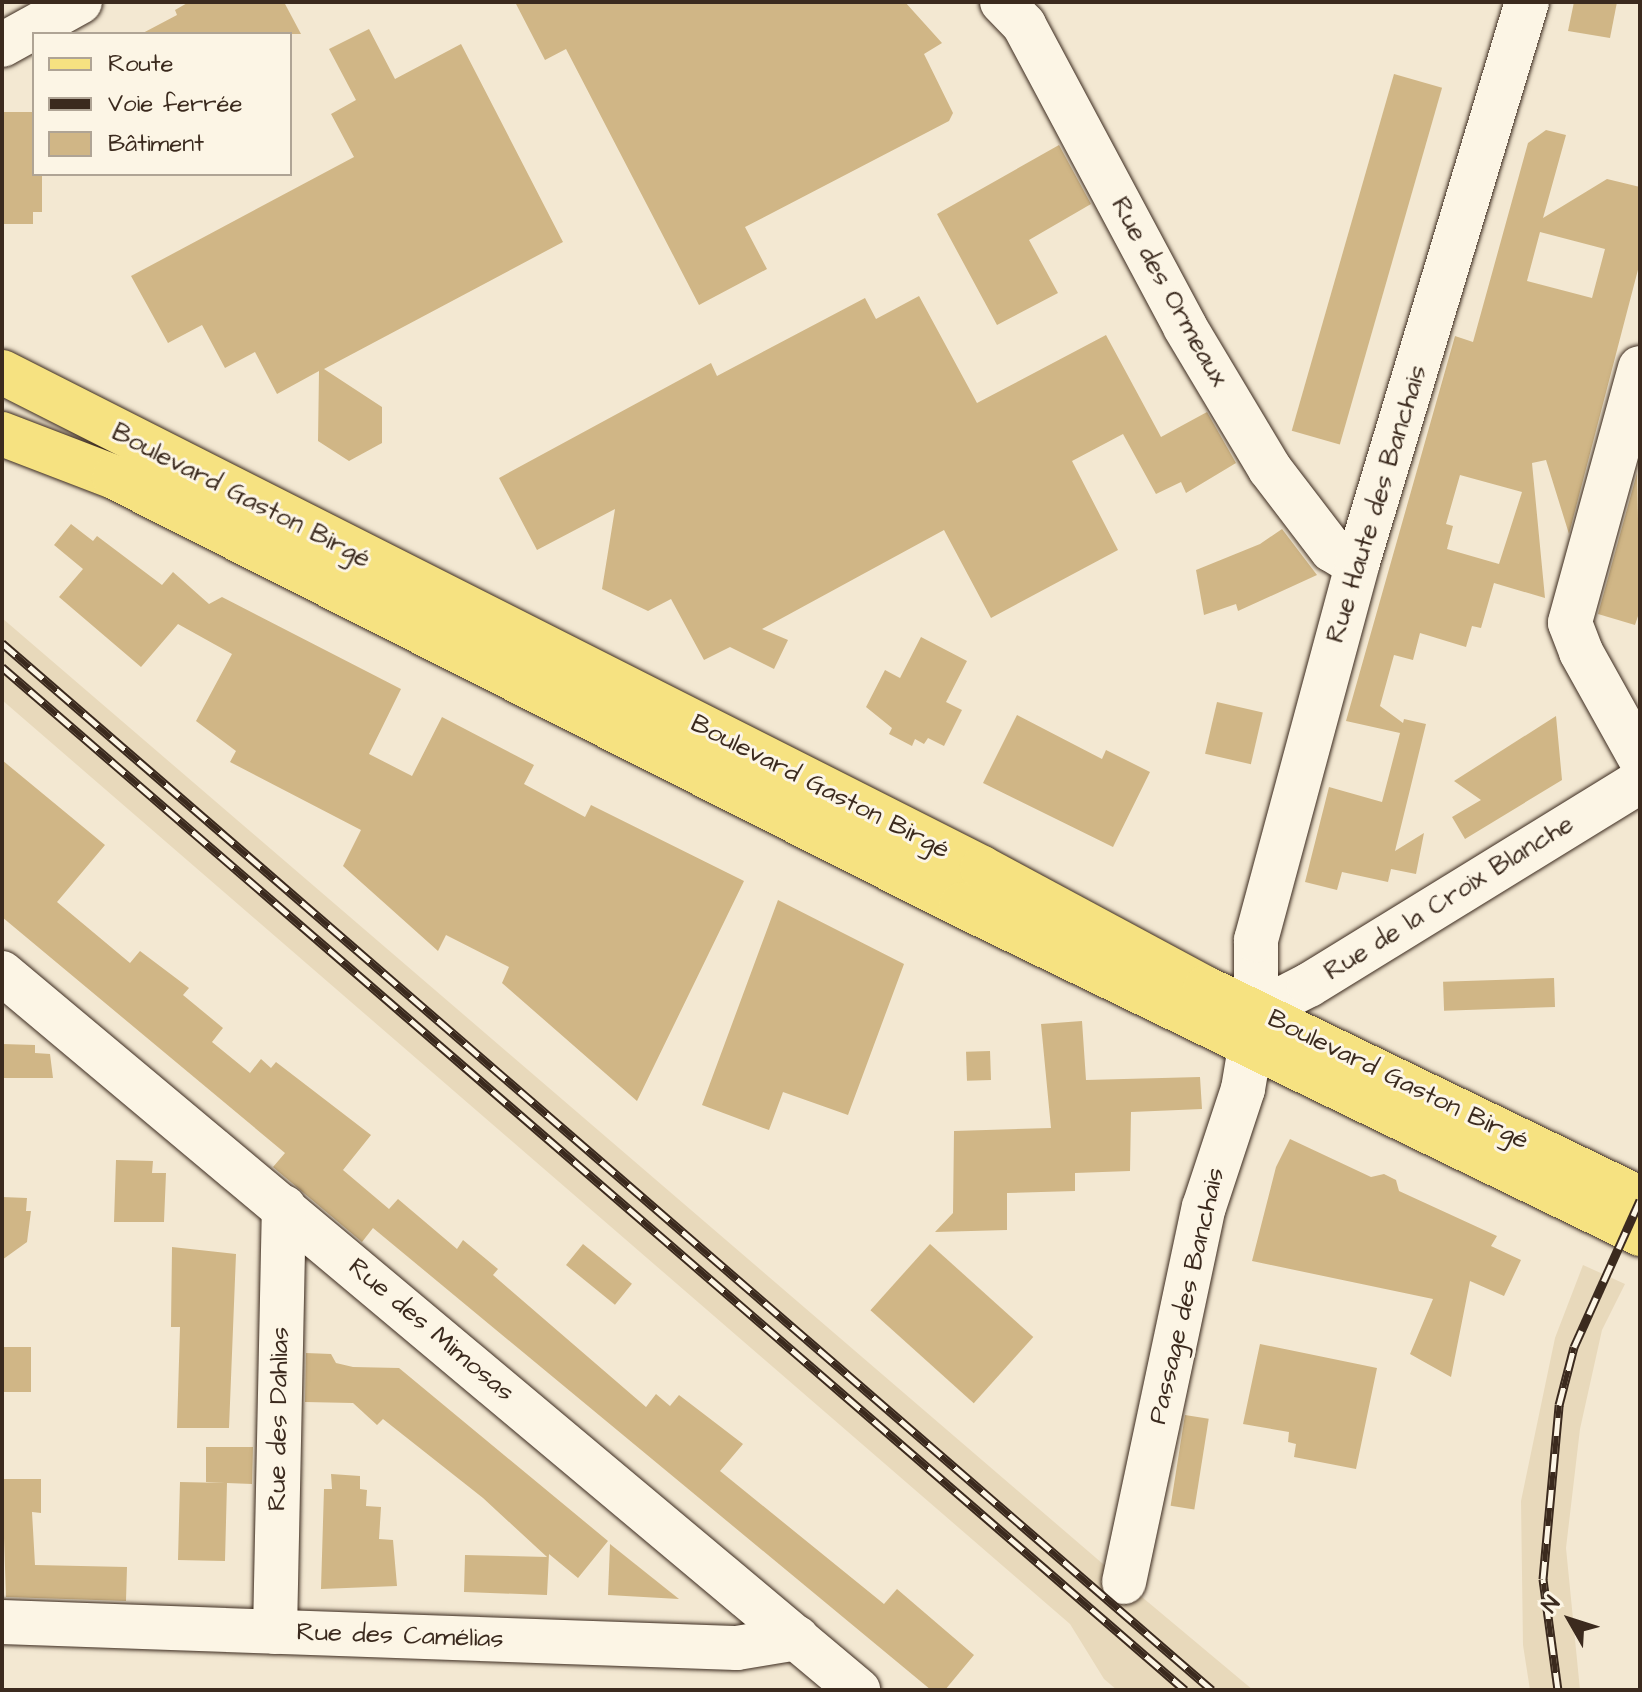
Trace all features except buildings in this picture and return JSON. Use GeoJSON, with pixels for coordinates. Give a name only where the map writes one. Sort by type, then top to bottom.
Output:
{"type":"FeatureCollection","features":[{"type":"Feature","properties":{"kind":"main road","name":"Boulevard Gaston Birgé"},"geometry":{"type":"LineString","coordinates":[[2,372],[1254,1028],[1640,1234]]}},
{"type":"Feature","properties":{"kind":"main road","name":"Boulevard Gaston Birgé"},"geometry":{"type":"LineString","coordinates":[[2,434],[114,477],[961,905],[1254,1028],[1640,1198]]}},
{"type":"Feature","properties":{"kind":"street"},"geometry":{"type":"LineString","coordinates":[[2,45],[80,2]]}},
{"type":"Feature","properties":{"kind":"street","name":"Rue des Ormeaux"},"geometry":{"type":"LineString","coordinates":[[1002,2],[1024,25],[1185,327],[1270,469],[1332,550],[1357,565]]}},
{"type":"Feature","properties":{"kind":"street","name":"Rue Haute des Banchais"},"geometry":{"type":"LineString","coordinates":[[1254,1028],[1256,940],[1357,565],[1527,2]]}},
{"type":"Feature","properties":{"kind":"street"},"geometry":{"type":"LineString","coordinates":[[1640,368],[1570,623],[1581,652],[1640,758]]}},
{"type":"Feature","properties":{"kind":"street","name":"Rue de la Croix Blanche"},"geometry":{"type":"LineString","coordinates":[[1254,1028],[1640,781]]}},
{"type":"Feature","properties":{"kind":"street","name":"Rue des Mimosas"},"geometry":{"type":"LineString","coordinates":[[2,973],[858,1690]]}},
{"type":"Feature","properties":{"kind":"street","name":"Passage des Banchais"},"geometry":{"type":"LineString","coordinates":[[1124,1582],[1204,1207],[1243,1089],[1254,1028]]}},
{"type":"Feature","properties":{"kind":"street","name":"Rue des Dahlias"},"geometry":{"type":"LineString","coordinates":[[275,1632],[284,1207]]}},
{"type":"Feature","properties":{"kind":"street","name":"Rue des Camélias"},"geometry":{"type":"LineString","coordinates":[[2,1622],[737,1648],[797,1638]]}},
{"type":"Feature","properties":{"kind":"shaded area"},"geometry":{"type":"Polygon","coordinates":[[[2,618],[1253,1690],[1117,1690],[1104,1679],[1070,1624],[2,700],[2,618]]]}},
{"type":"Feature","properties":{"kind":"shaded area"},"geometry":{"type":"Polygon","coordinates":[[[1583,1265],[1625,1284],[1602,1330],[1580,1429],[1566,1548],[1580,1690],[1530,1690],[1523,1645],[1521,1501],[1555,1338],[1583,1265]]]}},
{"type":"Feature","properties":{"kind":"railway"},"geometry":{"type":"LineString","coordinates":[[2,643],[1212,1690]]}},
{"type":"Feature","properties":{"kind":"railway"},"geometry":{"type":"LineString","coordinates":[[2,667],[1185,1690]]}},
{"type":"Feature","properties":{"kind":"railway"},"geometry":{"type":"LineString","coordinates":[[1558,1690],[1543,1579],[1559,1405],[1574,1347],[1640,1200]]}}]}
